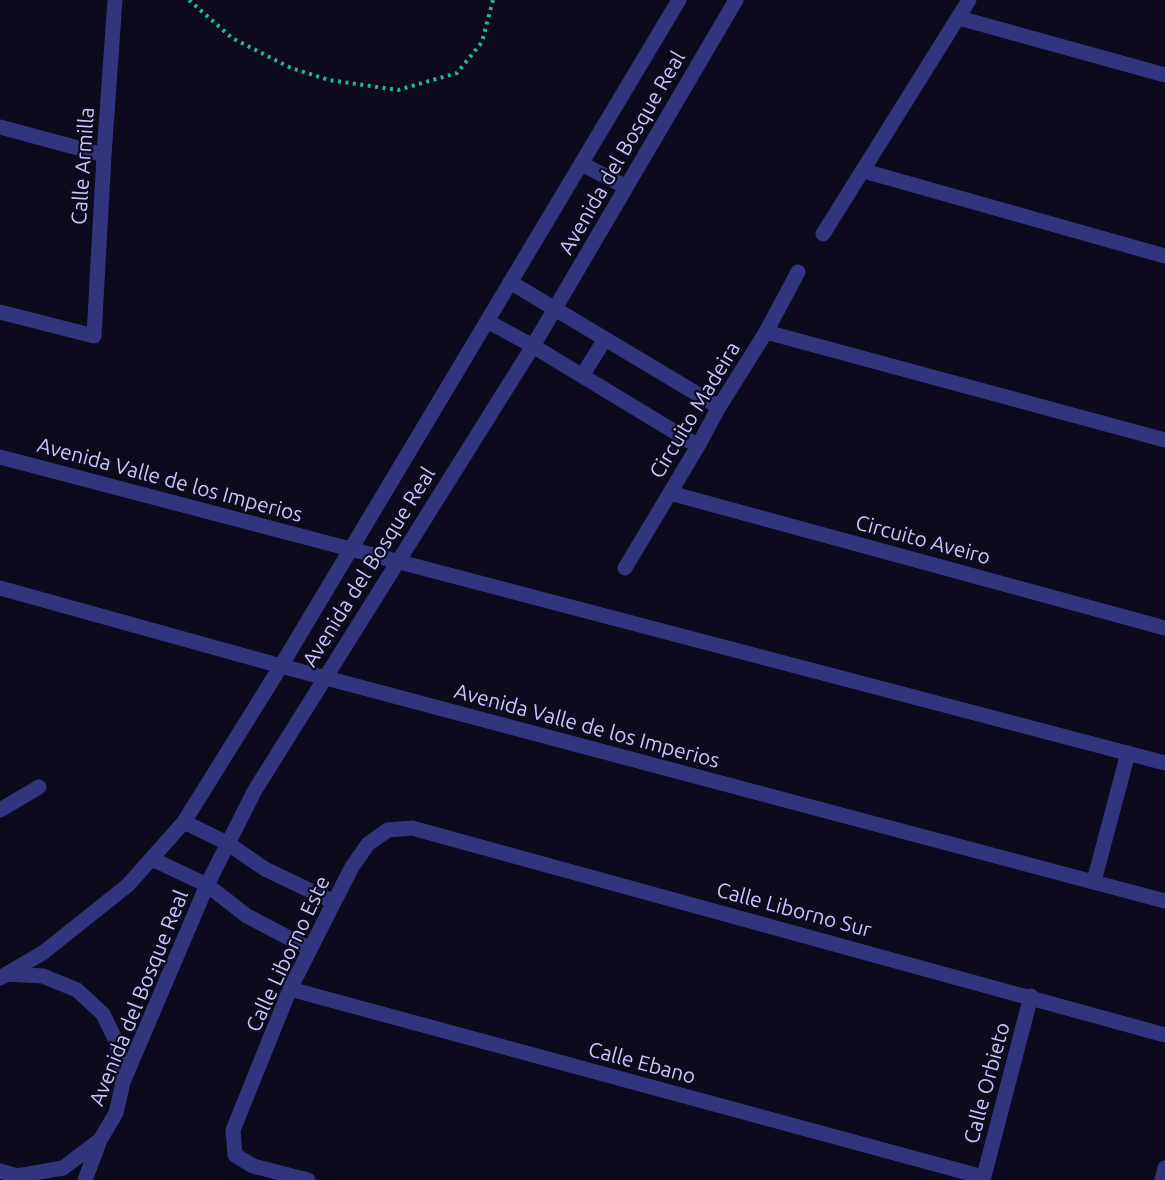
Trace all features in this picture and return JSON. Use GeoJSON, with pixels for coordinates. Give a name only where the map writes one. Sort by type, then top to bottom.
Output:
{"type":"FeatureCollection","features":[{"type":"Feature","properties":{"kind":"street","name":"Calle Armilla"},"geometry":{"type":"LineString","coordinates":[[0,312],[94,336],[104,155],[116,0]]}},
{"type":"Feature","properties":{"kind":"street","name":"Avenida del Bosque Real"},"geometry":{"type":"LineString","coordinates":[[4,976],[44,952],[128,885],[184,822],[281,666],[679,0]]}},
{"type":"Feature","properties":{"kind":"street","name":"Avenida del Bosque Real"},"geometry":{"type":"LineString","coordinates":[[85,1180],[100,1140],[116,1113],[123,1082],[207,885],[255,790],[533,346],[736,0]]}},
{"type":"Feature","properties":{"kind":"street"},"geometry":{"type":"LineString","coordinates":[[824,234],[969,0]]}},
{"type":"Feature","properties":{"kind":"street"},"geometry":{"type":"LineString","coordinates":[[959,18],[1165,75]]}},
{"type":"Feature","properties":{"kind":"street"},"geometry":{"type":"LineString","coordinates":[[0,127],[104,155]]}},
{"type":"Feature","properties":{"kind":"street"},"geometry":{"type":"LineString","coordinates":[[582,164],[626,187]]}},
{"type":"Feature","properties":{"kind":"street"},"geometry":{"type":"LineString","coordinates":[[864,171],[1165,256]]}},
{"type":"Feature","properties":{"kind":"street","name":"Circuito Madeira"},"geometry":{"type":"LineString","coordinates":[[625,568],[699,446],[719,407],[766,332],[798,272]]}},
{"type":"Feature","properties":{"kind":"street"},"geometry":{"type":"LineString","coordinates":[[510,282],[719,407]]}},
{"type":"Feature","properties":{"kind":"street"},"geometry":{"type":"LineString","coordinates":[[487,321],[533,346],[699,446]]}},
{"type":"Feature","properties":{"kind":"street"},"geometry":{"type":"LineString","coordinates":[[766,332],[1165,440]]}},
{"type":"Feature","properties":{"kind":"street"},"geometry":{"type":"LineString","coordinates":[[582,376],[604,339]]}},
{"type":"Feature","properties":{"kind":"street","name":"Avenida Valle de los Imperios"},"geometry":{"type":"LineString","coordinates":[[0,457],[1165,763]]}},
{"type":"Feature","properties":{"kind":"street","name":"Circuito Aveiro"},"geometry":{"type":"LineString","coordinates":[[670,493],[1165,628]]}},
{"type":"Feature","properties":{"kind":"street","name":"Avenida Valle de los Imperios"},"geometry":{"type":"LineString","coordinates":[[0,588],[324,678],[1165,901]]}},
{"type":"Feature","properties":{"kind":"street"},"geometry":{"type":"LineString","coordinates":[[1094,882],[1128,753]]}},
{"type":"Feature","properties":{"kind":"street"},"geometry":{"type":"LineString","coordinates":[[0,810],[39,787]]}},
{"type":"Feature","properties":{"kind":"street"},"geometry":{"type":"LineString","coordinates":[[184,822],[227,843],[265,869],[334,902]]}},
{"type":"Feature","properties":{"kind":"street","name":"Calle Liborno Este"},"geometry":{"type":"LineString","coordinates":[[308,1180],[253,1166],[235,1155],[233,1130],[290,989],[352,867],[368,844],[388,830],[412,828]]}},
{"type":"Feature","properties":{"kind":"street","name":"Calle Liborno Sur"},"geometry":{"type":"LineString","coordinates":[[412,828],[1031,996],[1165,1035]]}},
{"type":"Feature","properties":{"kind":"street"},"geometry":{"type":"LineString","coordinates":[[152,859],[207,885],[247,916],[310,949]]}},
{"type":"Feature","properties":{"kind":"street"},"geometry":{"type":"LineString","coordinates":[[4,976],[43,976],[77,990],[103,1014],[117,1043],[123,1082]]}},
{"type":"Feature","properties":{"kind":"street","name":"Calle Ebano"},"geometry":{"type":"LineString","coordinates":[[290,989],[983,1178]]}},
{"type":"Feature","properties":{"kind":"street","name":"Calle Orbieto"},"geometry":{"type":"LineString","coordinates":[[983,1178],[1031,996]]}},
{"type":"Feature","properties":{"kind":"street"},"geometry":{"type":"LineString","coordinates":[[0,1171],[17,1176],[63,1168],[100,1140]]}},
{"type":"Feature","properties":{"kind":"street"},"geometry":{"type":"LineString","coordinates":[[1162,1180],[1165,1168]]}},
{"type":"Feature","properties":{"kind":"path"},"geometry":{"type":"LineString","coordinates":[[189,0],[232,38],[291,68],[329,80],[398,90],[457,73],[482,42],[494,0]]}}]}
